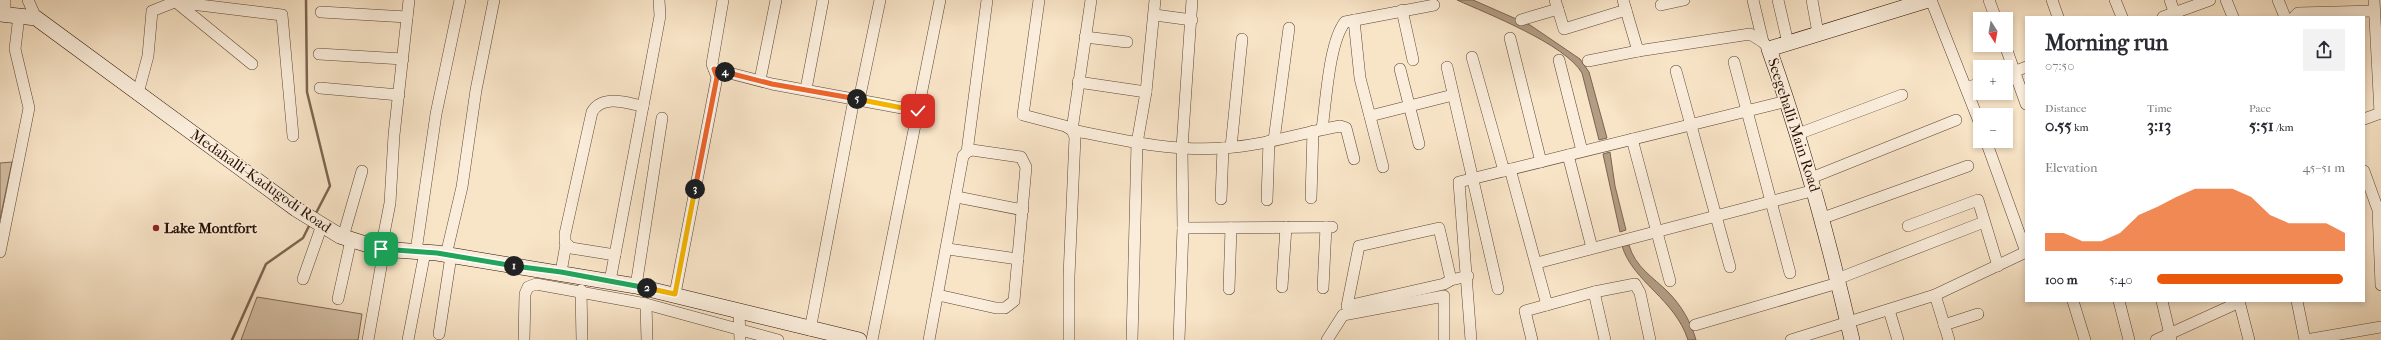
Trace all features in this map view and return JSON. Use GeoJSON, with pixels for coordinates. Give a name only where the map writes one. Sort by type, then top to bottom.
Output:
{"type":"FeatureCollection","features":[{"type":"Feature","properties":{"kind":"street"},"geometry":{"type":"LineString","coordinates":[[28,0],[36,18]]}},
{"type":"Feature","properties":{"kind":"street"},"geometry":{"type":"LineString","coordinates":[[368,340],[390,203],[402,59],[409,0]]}},
{"type":"Feature","properties":{"kind":"street"},"geometry":{"type":"LineString","coordinates":[[408,340],[436,114],[460,0]]}},
{"type":"Feature","properties":{"kind":"street"},"geometry":{"type":"LineString","coordinates":[[439,334],[449,256],[462,187],[476,90],[494,0]]}},
{"type":"Feature","properties":{"kind":"street"},"geometry":{"type":"LineString","coordinates":[[610,281],[660,16],[659,0]]}},
{"type":"Feature","properties":{"kind":"street"},"geometry":{"type":"LineString","coordinates":[[675,294],[717,77],[714,69],[713,57],[723,0]]}},
{"type":"Feature","properties":{"kind":"street"},"geometry":{"type":"LineString","coordinates":[[760,80],[776,0]]}},
{"type":"Feature","properties":{"kind":"street"},"geometry":{"type":"LineString","coordinates":[[806,89],[822,0]]}},
{"type":"Feature","properties":{"kind":"street"},"geometry":{"type":"LineString","coordinates":[[810,330],[857,99],[880,0]]}},
{"type":"Feature","properties":{"kind":"street"},"geometry":{"type":"LineString","coordinates":[[872,340],[940,0]]}},
{"type":"Feature","properties":{"kind":"street"},"geometry":{"type":"LineString","coordinates":[[967,152],[987,0]]}},
{"type":"Feature","properties":{"kind":"street"},"geometry":{"type":"LineString","coordinates":[[1039,0],[1023,115],[1065,126],[1072,130],[1137,143],[1182,148],[1227,148],[1340,126],[1346,128],[1354,159]]}},
{"type":"Feature","properties":{"kind":"street"},"geometry":{"type":"LineString","coordinates":[[1069,340],[1069,276],[1075,137],[1072,130],[1091,0]]}},
{"type":"Feature","properties":{"kind":"street"},"geometry":{"type":"LineString","coordinates":[[1132,340],[1137,143],[1146,92],[1155,16],[1155,0]]}},
{"type":"Feature","properties":{"kind":"street"},"geometry":{"type":"LineString","coordinates":[[1179,340],[1183,228],[1182,148],[1192,20],[1192,0]]}},
{"type":"Feature","properties":{"kind":"street"},"geometry":{"type":"LineString","coordinates":[[1661,5],[1684,0]]}},
{"type":"Feature","properties":{"kind":"street"},"geometry":{"type":"LineString","coordinates":[[1753,0],[1766,46]]}},
{"type":"Feature","properties":{"kind":"street"},"geometry":{"type":"LineString","coordinates":[[1778,0],[1788,43]]}},
{"type":"Feature","properties":{"kind":"street"},"geometry":{"type":"LineString","coordinates":[[1812,0],[1818,33]]}},
{"type":"Feature","properties":{"kind":"street"},"geometry":{"type":"LineString","coordinates":[[1930,0],[1974,108]]}},
{"type":"Feature","properties":{"kind":"street","name":"Seegehalli Main Road"},"geometry":{"type":"LineString","coordinates":[[1852,340],[1823,218],[1798,134],[1766,46],[1788,43],[1930,0]]}},
{"type":"Feature","properties":{"kind":"street"},"geometry":{"type":"LineString","coordinates":[[1989,0],[1993,12]]}},
{"type":"Feature","properties":{"kind":"street"},"geometry":{"type":"LineString","coordinates":[[2052,0],[2058,16]]}},
{"type":"Feature","properties":{"kind":"street"},"geometry":{"type":"LineString","coordinates":[[2115,0],[2122,16]]}},
{"type":"Feature","properties":{"kind":"street"},"geometry":{"type":"LineString","coordinates":[[2170,0],[2175,15],[2210,0]]}},
{"type":"Feature","properties":{"kind":"street"},"geometry":{"type":"LineString","coordinates":[[2226,0],[2233,16]]}},
{"type":"Feature","properties":{"kind":"street"},"geometry":{"type":"LineString","coordinates":[[2278,0],[2285,16]]}},
{"type":"Feature","properties":{"kind":"street"},"geometry":{"type":"LineString","coordinates":[[175,2],[252,64]]}},
{"type":"Feature","properties":{"kind":"street"},"geometry":{"type":"LineString","coordinates":[[138,93],[148,56],[152,11],[175,2],[282,15],[293,136]]}},
{"type":"Feature","properties":{"kind":"street"},"geometry":{"type":"LineString","coordinates":[[1521,20],[1556,4],[1564,29],[1624,5],[1638,51]]}},
{"type":"Feature","properties":{"kind":"street"},"geometry":{"type":"LineString","coordinates":[[1311,198],[1317,130],[1335,43],[1340,29],[1345,22],[1434,5]]}},
{"type":"Feature","properties":{"kind":"street"},"geometry":{"type":"LineString","coordinates":[[2297,16],[2374,5],[2381,113],[2365,119]]}},
{"type":"Feature","properties":{"kind":"street"},"geometry":{"type":"LineString","coordinates":[[1402,10],[1413,60]]}},
{"type":"Feature","properties":{"kind":"street"},"geometry":{"type":"LineString","coordinates":[[0,252],[28,117],[28,100],[7,11]]}},
{"type":"Feature","properties":{"kind":"street","name":"Medahalli-Kadugodi Road"},"geometry":{"type":"LineString","coordinates":[[7,11],[36,18],[296,209],[322,226],[347,238],[383,249],[420,252],[561,272],[636,286],[675,294],[810,330],[859,340]]}},
{"type":"Feature","properties":{"kind":"street"},"geometry":{"type":"LineString","coordinates":[[320,12],[407,17]]}},
{"type":"Feature","properties":{"kind":"street"},"geometry":{"type":"LineString","coordinates":[[1155,16],[1192,20]]}},
{"type":"Feature","properties":{"kind":"street"},"geometry":{"type":"LineString","coordinates":[[1354,20],[1360,78],[1383,167]]}},
{"type":"Feature","properties":{"kind":"street"},"geometry":{"type":"LineString","coordinates":[[1267,200],[1272,140],[1289,28]]}},
{"type":"Feature","properties":{"kind":"street"},"geometry":{"type":"LineString","coordinates":[[1588,61],[1638,51],[1750,34],[1766,46]]}},
{"type":"Feature","properties":{"kind":"street"},"geometry":{"type":"LineString","coordinates":[[1085,37],[1127,42]]}},
{"type":"Feature","properties":{"kind":"street"},"geometry":{"type":"LineString","coordinates":[[1221,199],[1242,38]]}},
{"type":"Feature","properties":{"kind":"street"},"geometry":{"type":"LineString","coordinates":[[1510,38],[1541,162]]}},
{"type":"Feature","properties":{"kind":"street"},"geometry":{"type":"LineString","coordinates":[[319,54],[402,59]]}},
{"type":"Feature","properties":{"kind":"street"},"geometry":{"type":"LineString","coordinates":[[1472,57],[1537,263],[1547,305]]}},
{"type":"Feature","properties":{"kind":"street"},"geometry":{"type":"LineString","coordinates":[[1559,60],[1582,151]]}},
{"type":"Feature","properties":{"kind":"street"},"geometry":{"type":"LineString","coordinates":[[1734,62],[1790,273]]}},
{"type":"Feature","properties":{"kind":"street"},"geometry":{"type":"LineString","coordinates":[[1447,67],[1498,289]]}},
{"type":"Feature","properties":{"kind":"street"},"geometry":{"type":"LineString","coordinates":[[2013,72],[2025,67]]}},
{"type":"Feature","properties":{"kind":"street"},"geometry":{"type":"LineString","coordinates":[[714,69],[760,80],[918,111]]}},
{"type":"Feature","properties":{"kind":"street"},"geometry":{"type":"LineString","coordinates":[[1400,69],[1419,144]]}},
{"type":"Feature","properties":{"kind":"street"},"geometry":{"type":"LineString","coordinates":[[1676,71],[1730,267]]}},
{"type":"Feature","properties":{"kind":"street"},"geometry":{"type":"LineString","coordinates":[[2013,79],[2025,102]]}},
{"type":"Feature","properties":{"kind":"street"},"geometry":{"type":"LineString","coordinates":[[1078,82],[1146,92]]}},
{"type":"Feature","properties":{"kind":"street"},"geometry":{"type":"LineString","coordinates":[[1967,88],[1973,86]]}},
{"type":"Feature","properties":{"kind":"street"},"geometry":{"type":"LineString","coordinates":[[320,88],[399,95]]}},
{"type":"Feature","properties":{"kind":"street"},"geometry":{"type":"LineString","coordinates":[[1370,116],[1453,95]]}},
{"type":"Feature","properties":{"kind":"street"},"geometry":{"type":"LineString","coordinates":[[1798,134],[1902,95]]}},
{"type":"Feature","properties":{"kind":"street"},"geometry":{"type":"LineString","coordinates":[[1471,340],[1468,276],[1459,182],[1787,101]]}},
{"type":"Feature","properties":{"kind":"street"},"geometry":{"type":"LineString","coordinates":[[561,272],[566,244],[565,234],[592,112],[595,107],[607,102],[643,106]]}},
{"type":"Feature","properties":{"kind":"street"},"geometry":{"type":"LineString","coordinates":[[636,286],[662,118]]}},
{"type":"Feature","properties":{"kind":"street"},"geometry":{"type":"LineString","coordinates":[[1537,263],[1716,215],[1771,202],[1956,120]]}},
{"type":"Feature","properties":{"kind":"street"},"geometry":{"type":"LineString","coordinates":[[1632,139],[1670,281]]}},
{"type":"Feature","properties":{"kind":"street"},"geometry":{"type":"LineString","coordinates":[[1989,148],[2025,249]]}},
{"type":"Feature","properties":{"kind":"street"},"geometry":{"type":"LineString","coordinates":[[930,340],[938,295],[948,249],[963,156],[972,150],[1021,157],[1024,161],[1023,210],[1014,301],[1005,308],[938,295]]}},
{"type":"Feature","properties":{"kind":"street"},"geometry":{"type":"LineString","coordinates":[[1568,155],[1592,248]]}},
{"type":"Feature","properties":{"kind":"street"},"geometry":{"type":"LineString","coordinates":[[1823,218],[1968,166]]}},
{"type":"Feature","properties":{"kind":"street"},"geometry":{"type":"LineString","coordinates":[[338,299],[350,217],[362,171]]}},
{"type":"Feature","properties":{"kind":"street"},"geometry":{"type":"LineString","coordinates":[[2365,173],[2378,197],[2381,285]]}},
{"type":"Feature","properties":{"kind":"street"},"geometry":{"type":"LineString","coordinates":[[957,197],[1023,210]]}},
{"type":"Feature","properties":{"kind":"street"},"geometry":{"type":"LineString","coordinates":[[1908,226],[1978,200],[1998,266]]}},
{"type":"Feature","properties":{"kind":"street"},"geometry":{"type":"LineString","coordinates":[[1695,325],[1837,281],[1984,222]]}},
{"type":"Feature","properties":{"kind":"street"},"geometry":{"type":"LineString","coordinates":[[303,279],[322,226]]}},
{"type":"Feature","properties":{"kind":"street"},"geometry":{"type":"LineString","coordinates":[[1282,287],[1286,227]]}},
{"type":"Feature","properties":{"kind":"street"},"geometry":{"type":"LineString","coordinates":[[1183,228],[1329,227],[1322,288]]}},
{"type":"Feature","properties":{"kind":"street"},"geometry":{"type":"LineString","coordinates":[[1229,289],[1231,228]]}},
{"type":"Feature","properties":{"kind":"street"},"geometry":{"type":"LineString","coordinates":[[1451,280],[1439,228],[1359,246],[1347,306],[1444,284],[1451,280],[1468,276]]}},
{"type":"Feature","properties":{"kind":"street"},"geometry":{"type":"LineString","coordinates":[[566,244],[571,248],[615,255]]}},
{"type":"Feature","properties":{"kind":"street"},"geometry":{"type":"LineString","coordinates":[[948,249],[1018,259]]}},
{"type":"Feature","properties":{"kind":"street"},"geometry":{"type":"LineString","coordinates":[[1791,340],[1935,295],[2025,252]]}},
{"type":"Feature","properties":{"kind":"street"},"geometry":{"type":"LineString","coordinates":[[524,340],[525,294],[528,287],[536,284],[581,290],[646,304],[740,335],[778,340]]}},
{"type":"Feature","properties":{"kind":"street"},"geometry":{"type":"LineString","coordinates":[[1532,340],[1526,311],[1594,292],[1635,284],[1640,293],[1650,340]]}},
{"type":"Feature","properties":{"kind":"street"},"geometry":{"type":"LineString","coordinates":[[581,290],[582,340]]}},
{"type":"Feature","properties":{"kind":"street"},"geometry":{"type":"LineString","coordinates":[[1594,292],[1605,340]]}},
{"type":"Feature","properties":{"kind":"street"},"geometry":{"type":"LineString","coordinates":[[1935,295],[1949,340]]}},
{"type":"Feature","properties":{"kind":"street"},"geometry":{"type":"LineString","coordinates":[[1327,340],[1343,315],[1444,296],[1444,340]]}},
{"type":"Feature","properties":{"kind":"street"},"geometry":{"type":"LineString","coordinates":[[2073,302],[2085,340]]}},
{"type":"Feature","properties":{"kind":"street"},"geometry":{"type":"LineString","coordinates":[[2119,302],[2129,340]]}},
{"type":"Feature","properties":{"kind":"street"},"geometry":{"type":"LineString","coordinates":[[2162,302],[2171,337]]}},
{"type":"Feature","properties":{"kind":"street"},"geometry":{"type":"LineString","coordinates":[[2156,340],[2171,337],[2233,305],[2235,302]]}},
{"type":"Feature","properties":{"kind":"street"},"geometry":{"type":"LineString","coordinates":[[2239,302],[2249,340]]}},
{"type":"Feature","properties":{"kind":"street"},"geometry":{"type":"LineString","coordinates":[[2297,302],[2305,340],[2381,327]]}},
{"type":"Feature","properties":{"kind":"street"},"geometry":{"type":"LineString","coordinates":[[646,304],[647,340]]}},
{"type":"Feature","properties":{"kind":"street"},"geometry":{"type":"LineString","coordinates":[[1889,310],[1898,340]]}},
{"type":"Feature","properties":{"kind":"street"},"geometry":{"type":"LineString","coordinates":[[740,312],[740,335]]}},
{"type":"Feature","properties":{"kind":"street"},"geometry":{"type":"LineString","coordinates":[[1944,325],[1978,314]]}},
{"type":"Feature","properties":{"kind":"shaded area"},"geometry":{"type":"Polygon","coordinates":[[[1457,0],[1473,0],[1530,25],[1580,59],[1589,72],[1607,138],[1599,140],[1582,73],[1573,62],[1560,51],[1525,31],[1457,0]]]}},
{"type":"Feature","properties":{"kind":"shaded area"},"geometry":{"type":"Polygon","coordinates":[[[1610,152],[1615,186],[1626,230],[1620,232],[1603,154],[1610,152]]]}},
{"type":"Feature","properties":{"kind":"shaded area"},"geometry":{"type":"Polygon","coordinates":[[[12,162],[0,219],[0,163],[12,162]]]}},
{"type":"Feature","properties":{"kind":"shaded area"},"geometry":{"type":"Polygon","coordinates":[[[1629,245],[1640,266],[1673,297],[1681,308],[1688,320],[1696,340],[1688,340],[1674,313],[1644,281],[1627,259],[1622,246],[1629,245]]]}},
{"type":"Feature","properties":{"kind":"shaded area"},"geometry":{"type":"Polygon","coordinates":[[[257,297],[362,314],[358,340],[241,340],[257,297]]]}},
{"type":"Feature","properties":{"kind":"waterway"},"geometry":{"type":"LineString","coordinates":[[306,0],[307,92],[330,186],[315,215]]}},
{"type":"Feature","properties":{"kind":"waterway"},"geometry":{"type":"LineString","coordinates":[[232,340],[266,264],[303,238],[310,224]]}},
{"type":"Feature","properties":{"kind":"place","name":"Lake Montfort"},"geometry":{"type":"Point","coordinates":[156,228]}},
{"type":"Feature","properties":{"kind":"route"},"geometry":{"type":"LineString","coordinates":[[381,249],[437,253],[486,262],[561,272],[675,294],[717,77],[714,69],[772,84],[918,111]]}}]}
